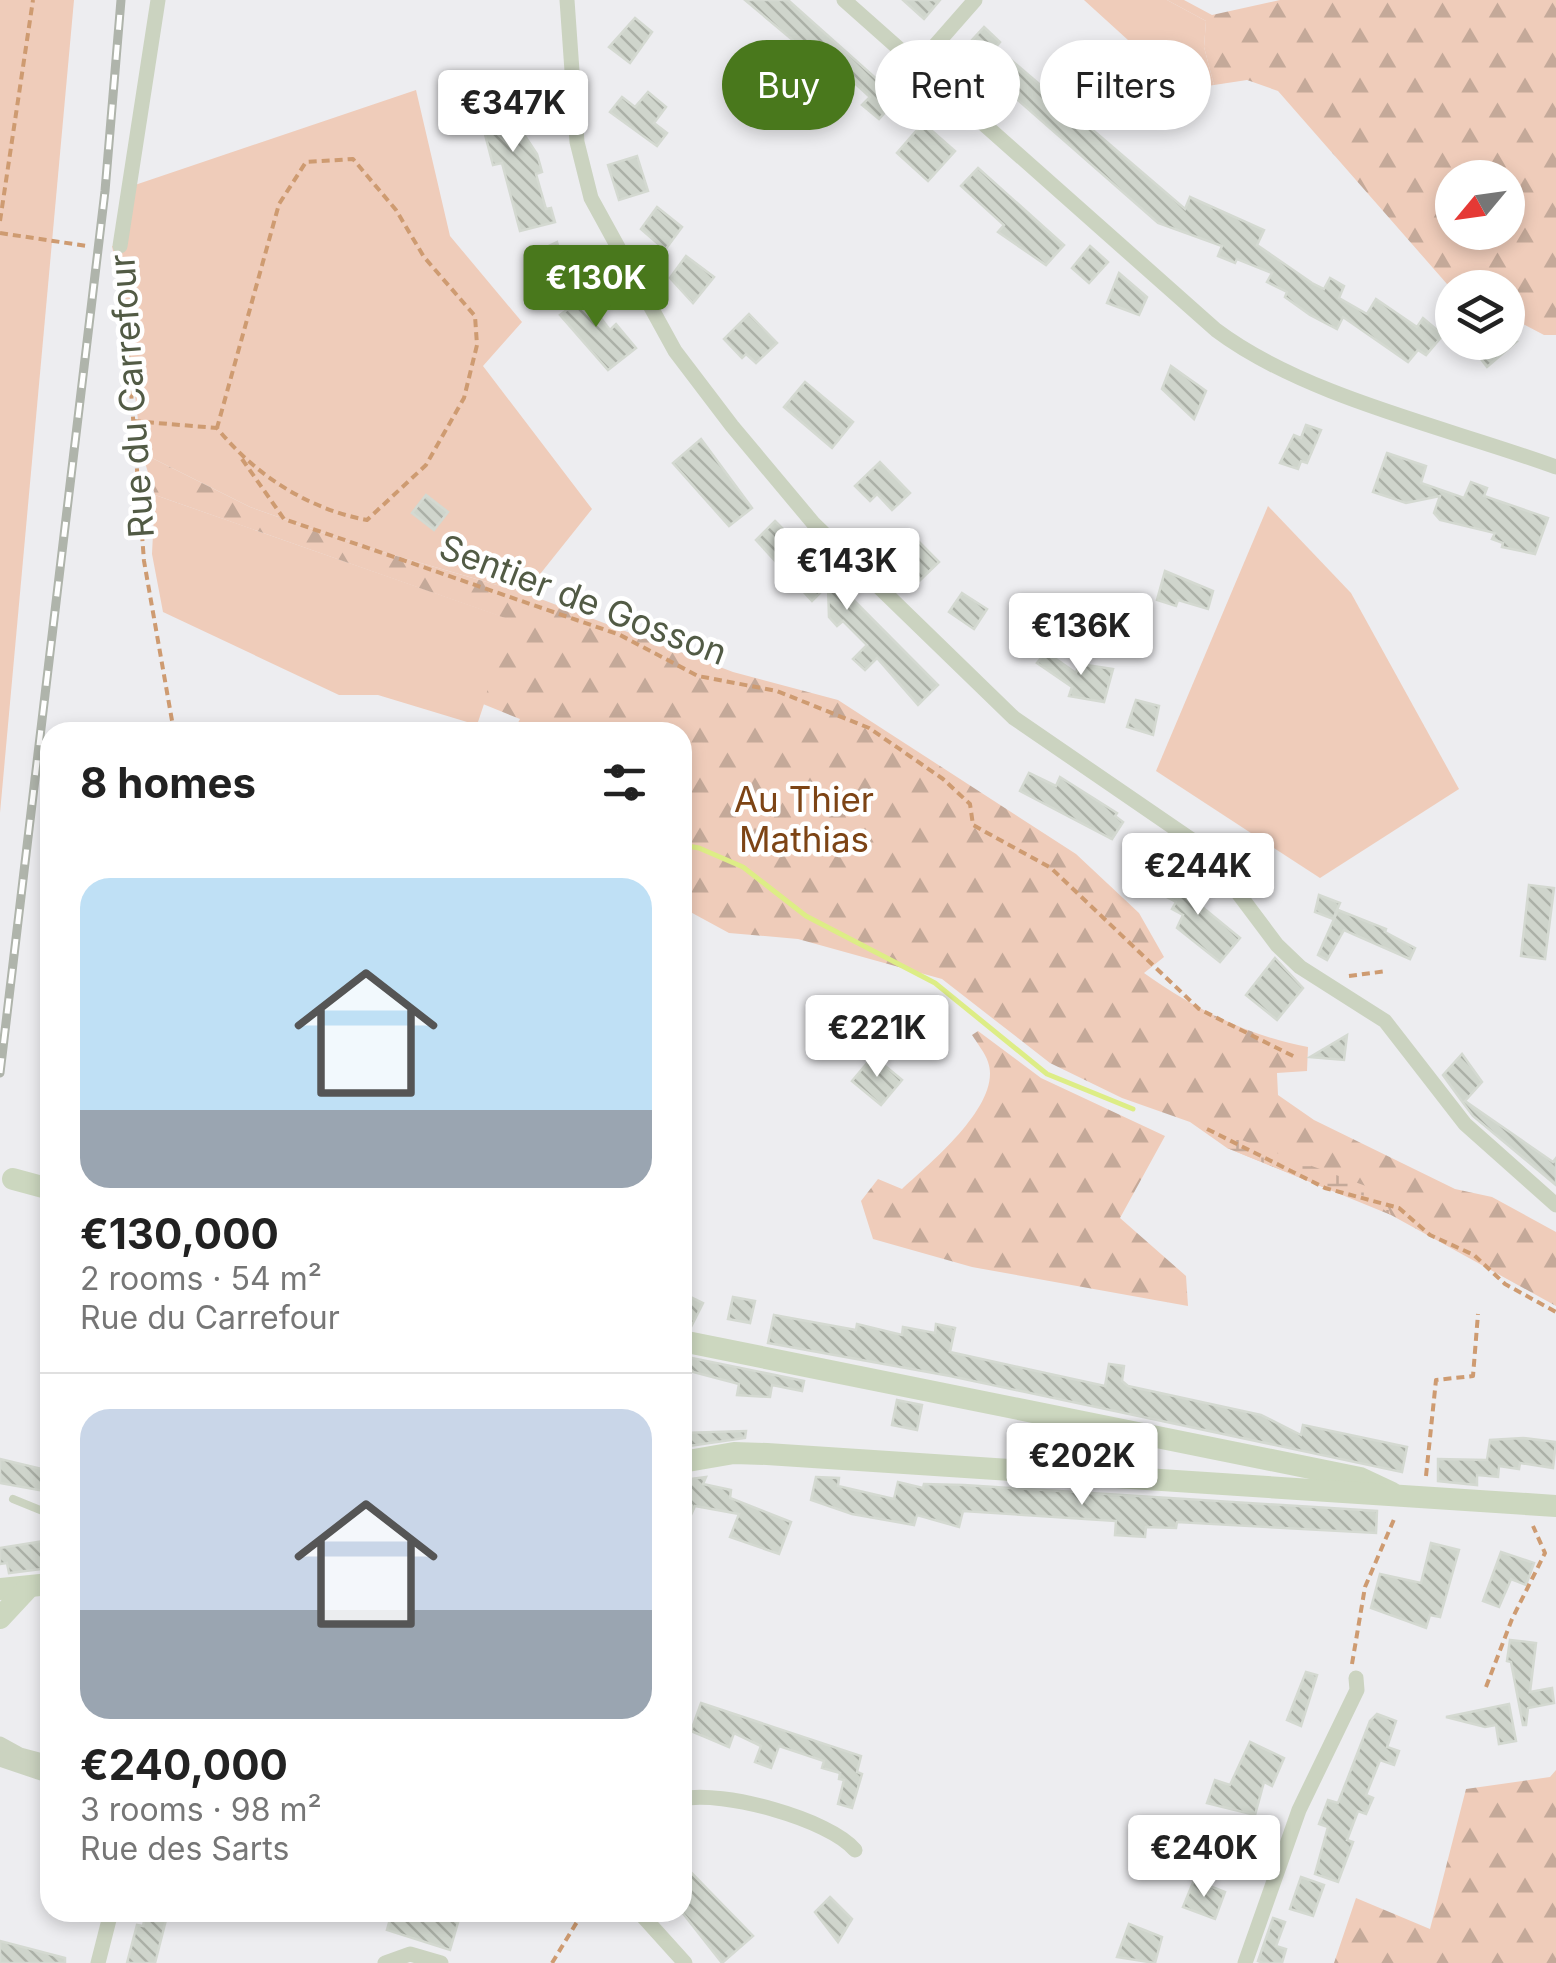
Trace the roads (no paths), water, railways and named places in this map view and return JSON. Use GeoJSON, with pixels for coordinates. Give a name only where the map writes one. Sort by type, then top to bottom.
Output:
{"type":"FeatureCollection","features":[{"type":"Feature","properties":{"kind":"street","name":"Rue du Carrefour"},"geometry":{"type":"LineString","coordinates":[[120,246],[158,0]]}},
{"type":"Feature","properties":{"kind":"street"},"geometry":{"type":"LineString","coordinates":[[566,0],[576,142],[591,198],[675,351],[732,426],[814,524],[1014,718],[1205,849],[1277,945],[1300,968],[1384,1021],[1466,1124],[1556,1206]]}},
{"type":"Feature","properties":{"kind":"street"},"geometry":{"type":"LineString","coordinates":[[844,0],[890,40]]}},
{"type":"Feature","properties":{"kind":"street"},"geometry":{"type":"LineString","coordinates":[[939,40],[975,0]]}},
{"type":"Feature","properties":{"kind":"street"},"geometry":{"type":"LineString","coordinates":[[992,130],[1198,314],[1253,356],[1299,378],[1556,467]]}},
{"type":"Feature","properties":{"kind":"street"},"geometry":{"type":"LineString","coordinates":[[13,1178],[40,1186]]}},
{"type":"Feature","properties":{"kind":"street"},"geometry":{"type":"LineString","coordinates":[[692,1343],[1360,1478],[1396,1493],[1513,1503],[1550,1502]]}},
{"type":"Feature","properties":{"kind":"street"},"geometry":{"type":"LineString","coordinates":[[692,1460],[734,1453],[767,1454],[1381,1498],[1396,1493]]}},
{"type":"Feature","properties":{"kind":"street"},"geometry":{"type":"LineString","coordinates":[[0,1590],[39,1586]]}},
{"type":"Feature","properties":{"kind":"street"},"geometry":{"type":"LineString","coordinates":[[0,1618],[39,1586]]}},
{"type":"Feature","properties":{"kind":"street"},"geometry":{"type":"LineString","coordinates":[[1245,1963],[1299,1810],[1357,1690],[1356,1678]]}},
{"type":"Feature","properties":{"kind":"street"},"geometry":{"type":"LineString","coordinates":[[0,1744],[40,1760]]}},
{"type":"Feature","properties":{"kind":"street"},"geometry":{"type":"LineString","coordinates":[[0,1759],[40,1773]]}},
{"type":"Feature","properties":{"kind":"street"},"geometry":{"type":"LineString","coordinates":[[692,1798],[712,1796],[834,1831],[855,1850]]}},
{"type":"Feature","properties":{"kind":"street"},"geometry":{"type":"LineString","coordinates":[[98,1963],[108,1922]]}},
{"type":"Feature","properties":{"kind":"street"},"geometry":{"type":"LineString","coordinates":[[648,1922],[684,1963]]}},
{"type":"Feature","properties":{"kind":"street"},"geometry":{"type":"LineString","coordinates":[[384,1963],[410,1954],[441,1963]]}},
{"type":"Feature","properties":{"kind":"lane"},"geometry":{"type":"LineString","coordinates":[[13,1499],[40,1510]]}},
{"type":"Feature","properties":{"kind":"waterway"},"geometry":{"type":"LineString","coordinates":[[692,847],[743,867],[806,916],[935,983],[1047,1074],[1133,1109]]}},
{"type":"Feature","properties":{"kind":"railway"},"geometry":{"type":"LineString","coordinates":[[42,722],[105,191],[121,0]]}},
{"type":"Feature","properties":{"kind":"railway"},"geometry":{"type":"LineString","coordinates":[[0,1073],[40,737]]}},
{"type":"Feature","properties":{"kind":"park label","name":"Au Thier Mathias"},"geometry":{"type":"Point","coordinates":[804,820]}}]}
